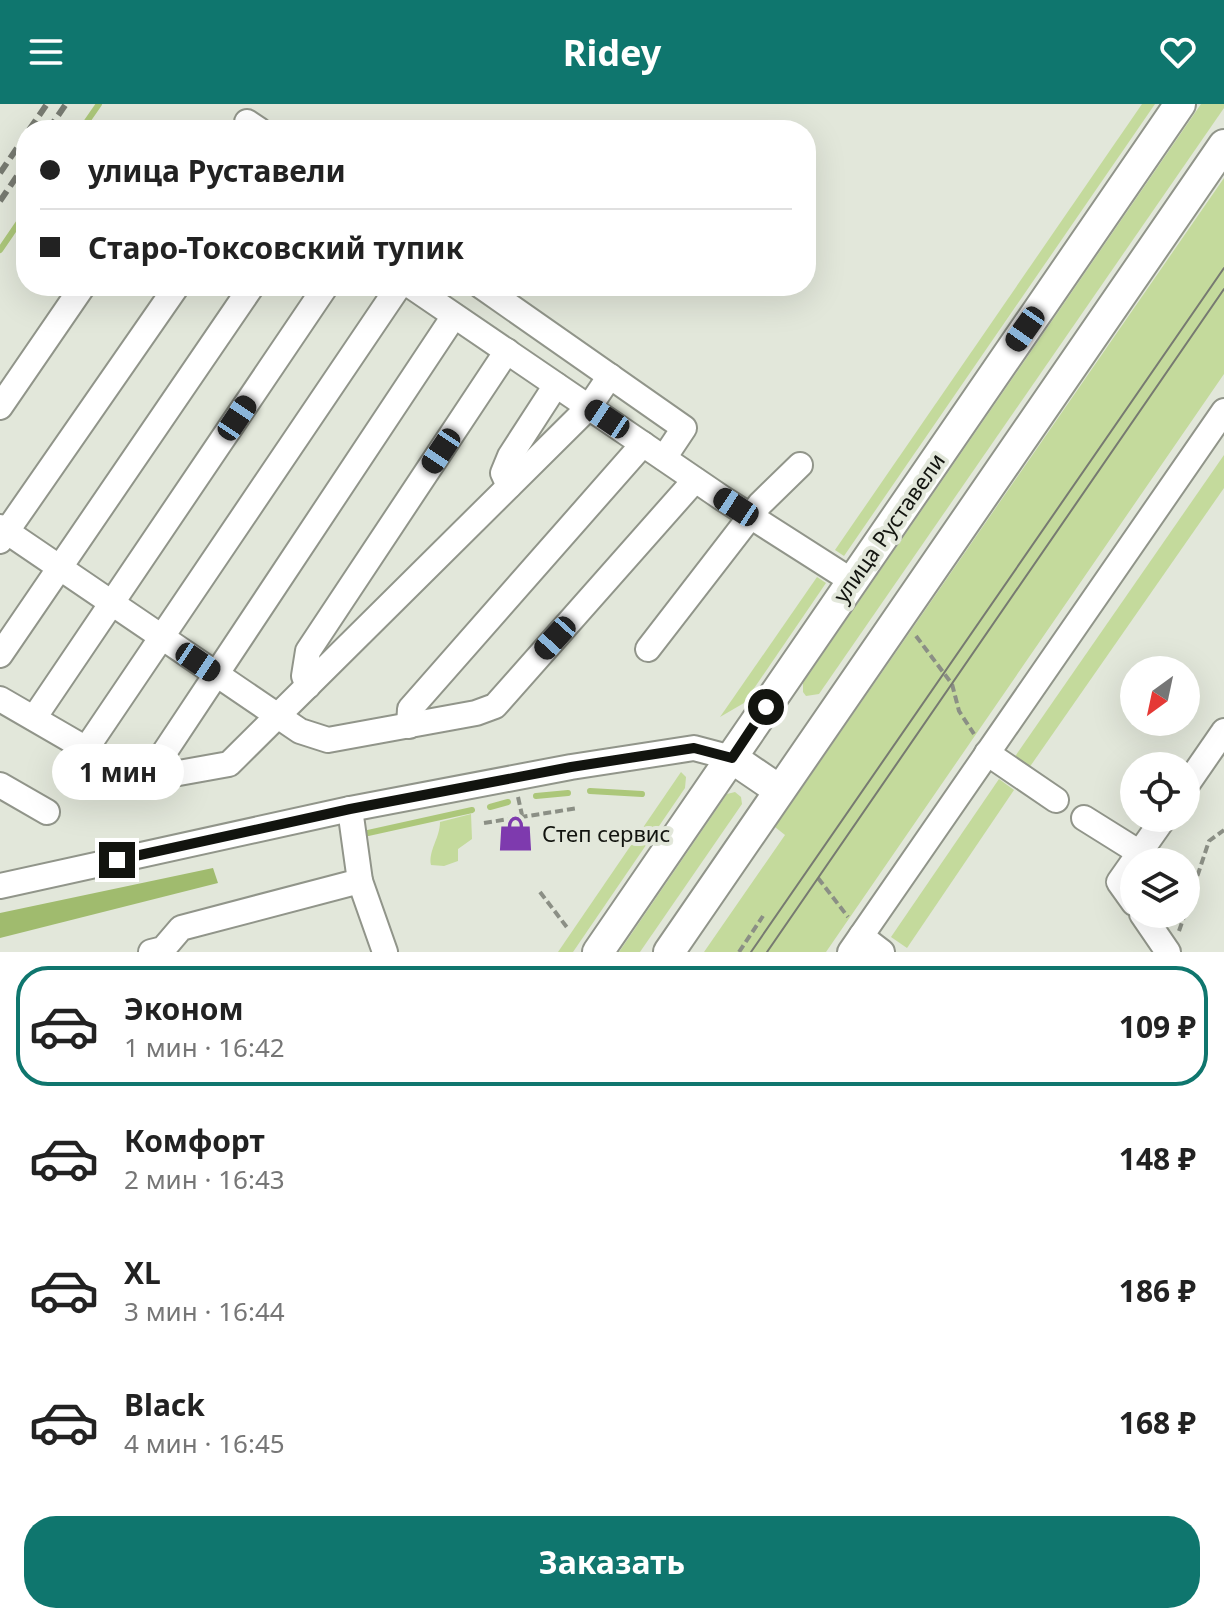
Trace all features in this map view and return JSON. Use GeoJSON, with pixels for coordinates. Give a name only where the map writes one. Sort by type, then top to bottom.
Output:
{"type":"FeatureCollection","features":[{"type":"Feature","properties":{"kind":"main road","name":"улица Руставели"},"geometry":{"type":"LineString","coordinates":[[598,952],[1180,104]]}},
{"type":"Feature","properties":{"kind":"main road"},"geometry":{"type":"LineString","coordinates":[[669,952],[1224,145]]}},
{"type":"Feature","properties":{"kind":"main road"},"geometry":{"type":"LineString","coordinates":[[732,758],[779,790]]}},
{"type":"Feature","properties":{"kind":"street"},"geometry":{"type":"LineString","coordinates":[[0,407],[76,296]]}},
{"type":"Feature","properties":{"kind":"street"},"geometry":{"type":"LineString","coordinates":[[170,296],[2,533],[112,603],[300,731],[328,740],[476,713],[495,706],[695,480]]}},
{"type":"Feature","properties":{"kind":"street"},"geometry":{"type":"LineString","coordinates":[[0,655],[245,296]]}},
{"type":"Feature","properties":{"kind":"street"},"geometry":{"type":"LineString","coordinates":[[34,718],[319,296]]}},
{"type":"Feature","properties":{"kind":"street"},"geometry":{"type":"LineString","coordinates":[[86,749],[392,296]]}},
{"type":"Feature","properties":{"kind":"street"},"geometry":{"type":"LineString","coordinates":[[425,296],[695,480],[852,581]]}},
{"type":"Feature","properties":{"kind":"street"},"geometry":{"type":"LineString","coordinates":[[495,296],[684,428],[664,458]]}},
{"type":"Feature","properties":{"kind":"street"},"geometry":{"type":"LineString","coordinates":[[155,778],[160,759],[454,316]]}},
{"type":"Feature","properties":{"kind":"street"},"geometry":{"type":"LineString","coordinates":[[308,686],[304,676],[308,651],[507,351]]}},
{"type":"Feature","properties":{"kind":"street"},"geometry":{"type":"LineString","coordinates":[[0,699],[140,780],[229,764],[589,407],[610,376]]}},
{"type":"Feature","properties":{"kind":"street"},"geometry":{"type":"LineString","coordinates":[[509,486],[503,473],[510,456],[556,385]]}},
{"type":"Feature","properties":{"kind":"street"},"geometry":{"type":"LineString","coordinates":[[882,952],[856,944],[1224,411]]}},
{"type":"Feature","properties":{"kind":"street"},"geometry":{"type":"LineString","coordinates":[[409,726],[410,709],[643,444]]}},
{"type":"Feature","properties":{"kind":"street"},"geometry":{"type":"LineString","coordinates":[[648,649],[751,516],[800,465]]}},
{"type":"Feature","properties":{"kind":"street"},"geometry":{"type":"LineString","coordinates":[[1200,766],[1224,731]]}},
{"type":"Feature","properties":{"kind":"street"},"geometry":{"type":"LineString","coordinates":[[0,886],[350,809],[571,767],[694,748],[732,758]]}},
{"type":"Feature","properties":{"kind":"street"},"geometry":{"type":"LineString","coordinates":[[987,753],[1056,800]]}},
{"type":"Feature","properties":{"kind":"street"},"geometry":{"type":"LineString","coordinates":[[0,785],[47,812]]}},
{"type":"Feature","properties":{"kind":"street"},"geometry":{"type":"LineString","coordinates":[[350,809],[360,881],[385,952]]}},
{"type":"Feature","properties":{"kind":"street"},"geometry":{"type":"LineString","coordinates":[[1084,818],[1132,848]]}},
{"type":"Feature","properties":{"kind":"street"},"geometry":{"type":"LineString","coordinates":[[159,951],[181,928],[360,881]]}},
{"type":"Feature","properties":{"kind":"street"},"geometry":{"type":"LineString","coordinates":[[1152,928],[1168,952]]}},
{"type":"Feature","properties":{"kind":"path"},"geometry":{"type":"LineString","coordinates":[[900,616],[945,672],[959,711],[987,753]]}},
{"type":"Feature","properties":{"kind":"path"},"geometry":{"type":"LineString","coordinates":[[484,823],[578,808]]}},
{"type":"Feature","properties":{"kind":"path"},"geometry":{"type":"LineString","coordinates":[[1200,868],[1209,841],[1224,830]]}},
{"type":"Feature","properties":{"kind":"path"},"geometry":{"type":"LineString","coordinates":[[818,878],[856,944]]}},
{"type":"Feature","properties":{"kind":"path"},"geometry":{"type":"LineString","coordinates":[[540,892],[569,930]]}},
{"type":"Feature","properties":{"kind":"path"},"geometry":{"type":"LineString","coordinates":[[739,952],[763,916]]}},
{"type":"Feature","properties":{"kind":"green space"},"geometry":{"type":"Polygon","coordinates":[[[1142,104],[1155,104],[844,556],[835,550],[1142,104]]]}},
{"type":"Feature","properties":{"kind":"green space"},"geometry":{"type":"Polygon","coordinates":[[[1201,104],[1224,104],[1224,108],[819,694],[806,696],[803,683],[1201,104]]]}},
{"type":"Feature","properties":{"kind":"green space"},"geometry":{"type":"Polygon","coordinates":[[[1224,178],[1224,374],[826,952],[704,952],[785,835],[775,827],[1224,178]]]}},
{"type":"Feature","properties":{"kind":"green space"},"geometry":{"type":"Polygon","coordinates":[[[1224,455],[1224,488],[1029,768],[1014,758],[1224,455]]]}},
{"type":"Feature","properties":{"kind":"green space"},"geometry":{"type":"Polygon","coordinates":[[[817,577],[826,583],[744,703],[720,717],[817,577]]]}},
{"type":"Feature","properties":{"kind":"green space"},"geometry":{"type":"Polygon","coordinates":[[[681,772],[686,777],[685,788],[573,952],[558,952],[681,772]]]}},
{"type":"Feature","properties":{"kind":"green space"},"geometry":{"type":"Polygon","coordinates":[[[999,779],[1014,790],[907,948],[891,937],[999,779]]]}},
{"type":"Feature","properties":{"kind":"green space"},"geometry":{"type":"Polygon","coordinates":[[[735,792],[741,797],[742,804],[640,952],[619,952],[727,794],[735,792]]]}},
{"type":"Feature","properties":{"kind":"green space"},"geometry":{"type":"Polygon","coordinates":[[[471,814],[472,839],[458,849],[458,861],[444,866],[431,865],[440,822],[471,814]]]}},
{"type":"Feature","properties":{"kind":"green space"},"geometry":{"type":"Polygon","coordinates":[[[213,868],[218,883],[0,938],[0,913],[213,868]]]}},
{"type":"Feature","properties":{"kind":"waterway"},"geometry":{"type":"LineString","coordinates":[[88,120],[99,104]]}},
{"type":"Feature","properties":{"kind":"waterway"},"geometry":{"type":"LineString","coordinates":[[0,250],[16,227]]}},
{"type":"Feature","properties":{"kind":"waterway"},"geometry":{"type":"LineString","coordinates":[[590,791],[642,794]]}},
{"type":"Feature","properties":{"kind":"waterway"},"geometry":{"type":"LineString","coordinates":[[536,796],[568,793]]}},
{"type":"Feature","properties":{"kind":"waterway"},"geometry":{"type":"LineString","coordinates":[[490,807],[508,802]]}},
{"type":"Feature","properties":{"kind":"waterway"},"geometry":{"type":"LineString","coordinates":[[368,833],[472,810]]}},
{"type":"Feature","properties":{"kind":"tram line"},"geometry":{"type":"LineString","coordinates":[[751,952],[1224,268]]}},
{"type":"Feature","properties":{"kind":"tram line"},"geometry":{"type":"LineString","coordinates":[[767,952],[1224,289]]}},
{"type":"Feature","properties":{"kind":"railway"},"geometry":{"type":"LineString","coordinates":[[36,120],[47,104]]}},
{"type":"Feature","properties":{"kind":"railway"},"geometry":{"type":"LineString","coordinates":[[55,120],[66,104]]}},
{"type":"Feature","properties":{"kind":"railway"},"geometry":{"type":"LineString","coordinates":[[0,173],[16,150]]}},
{"type":"Feature","properties":{"kind":"railway"},"geometry":{"type":"LineString","coordinates":[[0,201],[16,178]]}},
{"type":"Feature","properties":{"kind":"place","name":"Степ сервис"},"geometry":{"type":"Point","coordinates":[516,834]}},
{"type":"Feature","properties":{"kind":"route"},"geometry":{"type":"LineString","coordinates":[[117,860],[350,809],[571,767],[694,748],[732,758],[766,707]]}}]}
